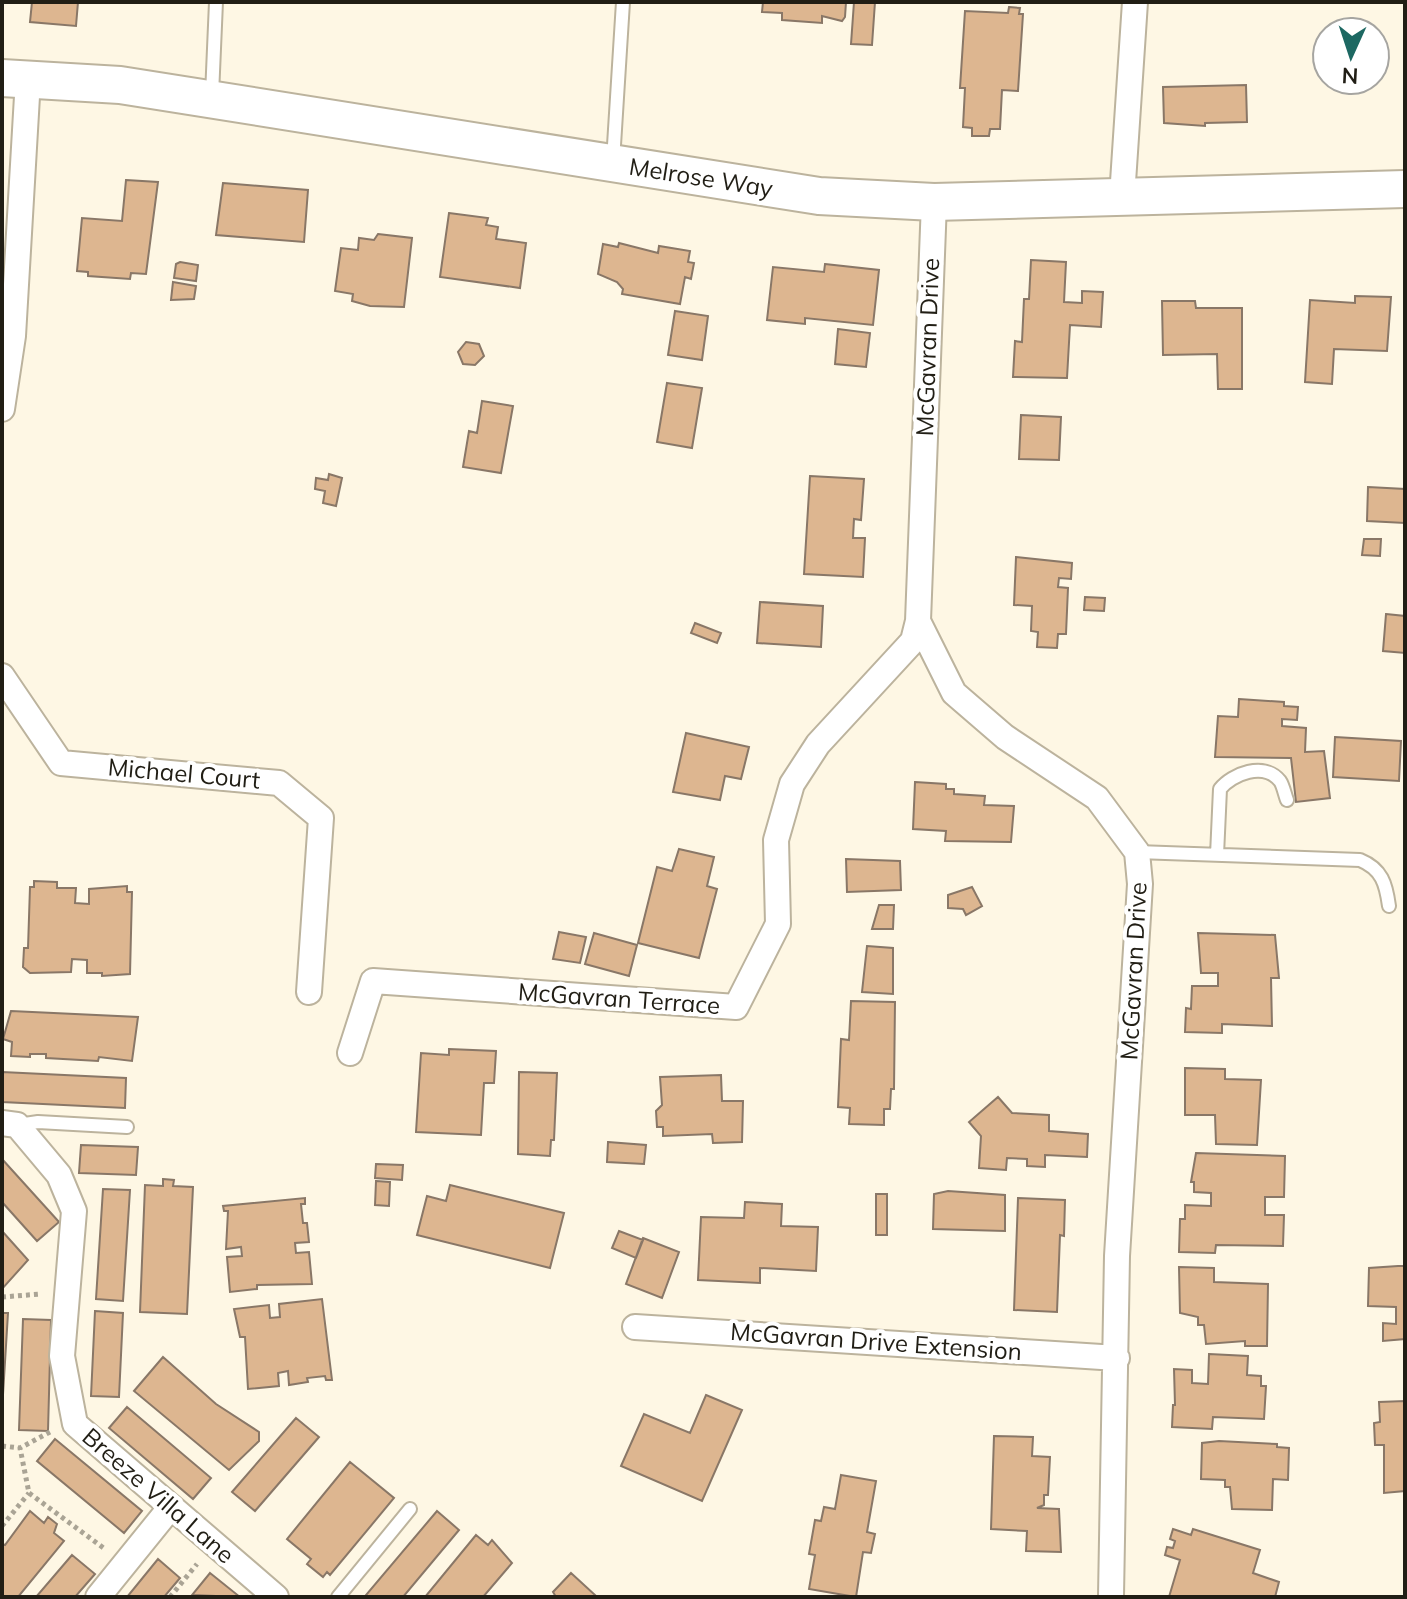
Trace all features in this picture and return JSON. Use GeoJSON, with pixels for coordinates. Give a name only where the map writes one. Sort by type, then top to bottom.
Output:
{"type":"FeatureCollection","features":[{"type":"Feature","properties":{"kind":"street"},"geometry":{"type":"LineString","coordinates":[[1122,197],[1135,2]]}},
{"type":"Feature","properties":{"kind":"street","name":"Melrose Way"},"geometry":{"type":"LineString","coordinates":[[15,79],[120,85],[819,196],[934,202],[1405,189]]}},
{"type":"Feature","properties":{"kind":"street"},"geometry":{"type":"LineString","coordinates":[[2,409],[13,336],[15,79]]}},
{"type":"Feature","properties":{"kind":"street","name":"McGavran Drive"},"geometry":{"type":"LineString","coordinates":[[934,202],[918,621],[954,693],[1005,737],[1097,798],[1137,852],[1140,884],[1117,1256],[1111,1596]]}},
{"type":"Feature","properties":{"kind":"street","name":"McGavran Terrace"},"geometry":{"type":"LineString","coordinates":[[350,1053],[373,981],[736,1007],[778,924],[776,840],[792,784],[818,744],[913,641],[918,621]]}},
{"type":"Feature","properties":{"kind":"street","name":"Michael Court"},"geometry":{"type":"LineString","coordinates":[[2,676],[61,763],[279,783],[321,818],[309,992]]}},
{"type":"Feature","properties":{"kind":"street","name":"Breeze Villa Lane"},"geometry":{"type":"LineString","coordinates":[[10,1124],[59,1175],[74,1211],[62,1356],[73,1419],[170,1508],[276,1597]]}},
{"type":"Feature","properties":{"kind":"street","name":"McGavran Drive Extension"},"geometry":{"type":"LineString","coordinates":[[635,1327],[1117,1358]]}},
{"type":"Feature","properties":{"kind":"street"},"geometry":{"type":"LineString","coordinates":[[98,1597],[170,1508]]}},
{"type":"Feature","properties":{"kind":"lane"},"geometry":{"type":"LineString","coordinates":[[212,100],[216,2]]}},
{"type":"Feature","properties":{"kind":"lane"},"geometry":{"type":"LineString","coordinates":[[613,165],[623,2]]}},
{"type":"Feature","properties":{"kind":"lane"},"geometry":{"type":"LineString","coordinates":[[1217,855],[1220,789],[1233,776],[1246,772],[1269,774],[1280,781],[1287,800]]}},
{"type":"Feature","properties":{"kind":"lane"},"geometry":{"type":"LineString","coordinates":[[1137,852],[1360,860],[1370,864],[1386,881],[1389,906]]}},
{"type":"Feature","properties":{"kind":"lane"},"geometry":{"type":"LineString","coordinates":[[10,1124],[38,1122],[127,1127]]}},
{"type":"Feature","properties":{"kind":"lane"},"geometry":{"type":"LineString","coordinates":[[338,1597],[410,1509]]}},
{"type":"Feature","properties":{"kind":"path"},"geometry":{"type":"LineString","coordinates":[[2,1297],[67,1292]]}},
{"type":"Feature","properties":{"kind":"path"},"geometry":{"type":"LineString","coordinates":[[2,1446],[20,1448],[73,1419]]}},
{"type":"Feature","properties":{"kind":"path"},"geometry":{"type":"LineString","coordinates":[[20,1448],[29,1493],[125,1564]]}},
{"type":"Feature","properties":{"kind":"path"},"geometry":{"type":"LineString","coordinates":[[2,1526],[29,1493]]}},
{"type":"Feature","properties":{"kind":"path"},"geometry":{"type":"LineString","coordinates":[[170,1597],[213,1544]]}},
{"type":"Feature","properties":{"kind":"building"},"geometry":{"type":"Polygon","coordinates":[[[32,2],[78,2],[76,26],[30,22],[32,2]]]}},
{"type":"Feature","properties":{"kind":"building"},"geometry":{"type":"Polygon","coordinates":[[[763,2],[846,2],[845,17],[842,21],[822,16],[822,23],[782,20],[782,13],[762,12],[763,2]]]}},
{"type":"Feature","properties":{"kind":"building"},"geometry":{"type":"Polygon","coordinates":[[[854,2],[875,2],[872,45],[851,44],[854,2]]]}},
{"type":"Feature","properties":{"kind":"building"},"geometry":{"type":"Polygon","coordinates":[[[1009,7],[1020,8],[1019,14],[1023,14],[1018,91],[1002,90],[1000,129],[990,129],[989,136],[972,136],[972,128],[963,127],[965,88],[960,88],[965,11],[1008,13],[1009,7]]]}},
{"type":"Feature","properties":{"kind":"building"},"geometry":{"type":"Polygon","coordinates":[[[1246,85],[1247,122],[1205,123],[1205,126],[1164,123],[1163,87],[1246,85]]]}},
{"type":"Feature","properties":{"kind":"building"},"geometry":{"type":"Polygon","coordinates":[[[126,180],[158,182],[146,274],[131,273],[130,279],[88,276],[88,272],[77,271],[82,218],[122,221],[126,180]]]}},
{"type":"Feature","properties":{"kind":"building"},"geometry":{"type":"Polygon","coordinates":[[[223,183],[308,190],[304,242],[216,235],[223,183]]]}},
{"type":"Feature","properties":{"kind":"building"},"geometry":{"type":"Polygon","coordinates":[[[449,213],[488,218],[486,225],[498,227],[496,239],[526,243],[520,288],[440,277],[449,213]]]}},
{"type":"Feature","properties":{"kind":"building"},"geometry":{"type":"Polygon","coordinates":[[[378,234],[412,238],[404,307],[370,306],[352,301],[353,294],[335,291],[341,248],[358,250],[359,238],[374,240],[378,234]]]}},
{"type":"Feature","properties":{"kind":"building"},"geometry":{"type":"Polygon","coordinates":[[[619,243],[658,253],[659,246],[690,251],[688,262],[694,263],[691,279],[685,277],[680,304],[622,294],[623,289],[617,282],[598,274],[603,244],[618,247],[619,243]]]}},
{"type":"Feature","properties":{"kind":"building"},"geometry":{"type":"Polygon","coordinates":[[[1031,260],[1066,262],[1064,302],[1082,303],[1082,291],[1103,292],[1101,327],[1070,325],[1067,378],[1013,377],[1015,341],[1022,342],[1024,299],[1029,299],[1031,260]]]}},
{"type":"Feature","properties":{"kind":"building"},"geometry":{"type":"Polygon","coordinates":[[[176,264],[198,265],[196,281],[174,278],[176,264]]]}},
{"type":"Feature","properties":{"kind":"building"},"geometry":{"type":"Polygon","coordinates":[[[825,264],[879,270],[873,325],[805,318],[805,324],[767,320],[773,267],[824,272],[825,264]]]}},
{"type":"Feature","properties":{"kind":"building"},"geometry":{"type":"Polygon","coordinates":[[[173,282],[196,286],[194,299],[171,300],[173,282]]]}},
{"type":"Feature","properties":{"kind":"building"},"geometry":{"type":"Polygon","coordinates":[[[1355,296],[1391,297],[1387,351],[1334,349],[1332,384],[1305,382],[1310,300],[1355,303],[1355,296]]]}},
{"type":"Feature","properties":{"kind":"building"},"geometry":{"type":"Polygon","coordinates":[[[1162,301],[1195,301],[1196,308],[1242,308],[1242,389],[1218,389],[1217,354],[1163,355],[1162,301]]]}},
{"type":"Feature","properties":{"kind":"building"},"geometry":{"type":"Polygon","coordinates":[[[675,311],[708,316],[702,360],[668,355],[675,311]]]}},
{"type":"Feature","properties":{"kind":"building"},"geometry":{"type":"Polygon","coordinates":[[[838,329],[870,333],[866,367],[835,364],[838,329]]]}},
{"type":"Feature","properties":{"kind":"building"},"geometry":{"type":"Polygon","coordinates":[[[466,342],[479,344],[484,356],[475,365],[463,364],[458,352],[466,342]]]}},
{"type":"Feature","properties":{"kind":"building"},"geometry":{"type":"Polygon","coordinates":[[[667,383],[702,388],[692,448],[657,442],[667,383]]]}},
{"type":"Feature","properties":{"kind":"building"},"geometry":{"type":"Polygon","coordinates":[[[482,401],[513,406],[501,473],[463,467],[469,431],[477,433],[482,401]]]}},
{"type":"Feature","properties":{"kind":"building"},"geometry":{"type":"Polygon","coordinates":[[[1021,415],[1061,417],[1059,460],[1019,459],[1021,415]]]}},
{"type":"Feature","properties":{"kind":"building"},"geometry":{"type":"Polygon","coordinates":[[[329,474],[342,478],[336,506],[323,503],[325,491],[315,489],[316,478],[328,480],[329,474]]]}},
{"type":"Feature","properties":{"kind":"building"},"geometry":{"type":"Polygon","coordinates":[[[810,476],[864,479],[861,520],[854,519],[853,538],[865,538],[863,577],[804,574],[810,476]]]}},
{"type":"Feature","properties":{"kind":"building"},"geometry":{"type":"Polygon","coordinates":[[[1368,487],[1405,489],[1405,523],[1367,521],[1368,487]]]}},
{"type":"Feature","properties":{"kind":"building"},"geometry":{"type":"Polygon","coordinates":[[[1364,539],[1381,539],[1380,556],[1362,555],[1364,539]]]}},
{"type":"Feature","properties":{"kind":"building"},"geometry":{"type":"Polygon","coordinates":[[[1016,557],[1072,563],[1071,579],[1059,578],[1058,587],[1068,588],[1066,634],[1058,634],[1057,648],[1037,647],[1038,632],[1031,631],[1032,606],[1014,605],[1016,557]]]}},
{"type":"Feature","properties":{"kind":"building"},"geometry":{"type":"Polygon","coordinates":[[[1085,597],[1105,598],[1104,611],[1084,610],[1085,597]]]}},
{"type":"Feature","properties":{"kind":"building"},"geometry":{"type":"Polygon","coordinates":[[[760,602],[823,606],[821,647],[757,643],[760,602]]]}},
{"type":"Feature","properties":{"kind":"building"},"geometry":{"type":"Polygon","coordinates":[[[1386,614],[1405,616],[1405,653],[1383,651],[1386,614]]]}},
{"type":"Feature","properties":{"kind":"building"},"geometry":{"type":"Polygon","coordinates":[[[695,623],[721,633],[717,643],[691,633],[695,623]]]}},
{"type":"Feature","properties":{"kind":"building"},"geometry":{"type":"Polygon","coordinates":[[[1239,699],[1284,702],[1284,706],[1298,707],[1297,720],[1282,719],[1282,726],[1306,728],[1305,752],[1324,751],[1330,798],[1296,802],[1291,758],[1215,757],[1218,716],[1238,717],[1239,699]]]}},
{"type":"Feature","properties":{"kind":"building"},"geometry":{"type":"Polygon","coordinates":[[[686,733],[749,747],[741,779],[725,776],[720,800],[673,792],[686,733]]]}},
{"type":"Feature","properties":{"kind":"building"},"geometry":{"type":"Polygon","coordinates":[[[1335,737],[1401,741],[1399,781],[1333,777],[1335,737]]]}},
{"type":"Feature","properties":{"kind":"building"},"geometry":{"type":"Polygon","coordinates":[[[915,782],[946,784],[946,789],[954,789],[954,794],[985,796],[984,805],[1014,806],[1011,842],[945,841],[946,831],[913,829],[915,782]]]}},
{"type":"Feature","properties":{"kind":"building"},"geometry":{"type":"Polygon","coordinates":[[[679,849],[714,857],[707,886],[717,889],[699,958],[638,943],[657,867],[672,871],[679,849]]]}},
{"type":"Feature","properties":{"kind":"building"},"geometry":{"type":"Polygon","coordinates":[[[846,859],[900,861],[901,890],[847,892],[846,859]]]}},
{"type":"Feature","properties":{"kind":"building"},"geometry":{"type":"Polygon","coordinates":[[[34,881],[57,882],[57,888],[76,888],[75,903],[89,904],[89,889],[127,886],[127,892],[132,892],[130,974],[102,976],[102,973],[87,973],[87,960],[72,959],[71,972],[30,973],[23,967],[24,948],[28,948],[30,887],[34,887],[34,881]]]}},
{"type":"Feature","properties":{"kind":"building"},"geometry":{"type":"Polygon","coordinates":[[[972,887],[982,906],[966,915],[963,909],[948,908],[948,895],[972,887]]]}},
{"type":"Feature","properties":{"kind":"building"},"geometry":{"type":"Polygon","coordinates":[[[879,905],[894,905],[893,929],[872,929],[879,905]]]}},
{"type":"Feature","properties":{"kind":"building"},"geometry":{"type":"Polygon","coordinates":[[[559,932],[586,937],[580,963],[553,959],[559,932]]]}},
{"type":"Feature","properties":{"kind":"building"},"geometry":{"type":"Polygon","coordinates":[[[594,933],[637,945],[629,976],[585,964],[594,933]]]}},
{"type":"Feature","properties":{"kind":"building"},"geometry":{"type":"Polygon","coordinates":[[[1198,933],[1275,935],[1279,978],[1271,978],[1272,1026],[1222,1024],[1222,1033],[1185,1032],[1186,1008],[1191,1009],[1192,986],[1218,986],[1218,973],[1201,973],[1198,933]]]}},
{"type":"Feature","properties":{"kind":"building"},"geometry":{"type":"Polygon","coordinates":[[[867,946],[893,948],[893,994],[862,992],[867,946]]]}},
{"type":"Feature","properties":{"kind":"building"},"geometry":{"type":"Polygon","coordinates":[[[851,1001],[895,1002],[894,1089],[891,1089],[890,1109],[884,1109],[884,1125],[849,1124],[850,1108],[838,1107],[841,1039],[849,1040],[851,1001]]]}},
{"type":"Feature","properties":{"kind":"building"},"geometry":{"type":"Polygon","coordinates":[[[11,1011],[138,1017],[132,1061],[99,1057],[98,1061],[46,1058],[46,1054],[11,1056],[12,1042],[3,1039],[11,1011]]]}},
{"type":"Feature","properties":{"kind":"building"},"geometry":{"type":"Polygon","coordinates":[[[449,1049],[496,1051],[494,1083],[484,1083],[481,1135],[416,1132],[421,1053],[449,1055],[449,1049]]]}},
{"type":"Feature","properties":{"kind":"building"},"geometry":{"type":"Polygon","coordinates":[[[1185,1068],[1225,1069],[1225,1079],[1261,1080],[1257,1145],[1216,1144],[1215,1115],[1185,1115],[1185,1068]]]}},
{"type":"Feature","properties":{"kind":"building"},"geometry":{"type":"Polygon","coordinates":[[[2,1072],[126,1078],[125,1108],[2,1102],[2,1072]]]}},
{"type":"Feature","properties":{"kind":"building"},"geometry":{"type":"Polygon","coordinates":[[[519,1072],[557,1073],[554,1140],[551,1140],[550,1156],[518,1154],[519,1072]]]}},
{"type":"Feature","properties":{"kind":"building"},"geometry":{"type":"Polygon","coordinates":[[[721,1075],[722,1101],[743,1101],[742,1142],[713,1143],[712,1134],[663,1136],[663,1127],[657,1127],[656,1111],[662,1105],[660,1077],[721,1075]]]}},
{"type":"Feature","properties":{"kind":"building"},"geometry":{"type":"Polygon","coordinates":[[[998,1097],[1012,1113],[1049,1115],[1049,1131],[1088,1134],[1087,1157],[1045,1155],[1045,1167],[1027,1166],[1027,1159],[1007,1158],[1006,1170],[979,1168],[981,1136],[969,1122],[998,1097]]]}},
{"type":"Feature","properties":{"kind":"building"},"geometry":{"type":"Polygon","coordinates":[[[608,1142],[646,1145],[644,1164],[607,1162],[608,1142]]]}},
{"type":"Feature","properties":{"kind":"building"},"geometry":{"type":"Polygon","coordinates":[[[81,1145],[138,1147],[136,1175],[79,1173],[81,1145]]]}},
{"type":"Feature","properties":{"kind":"building"},"geometry":{"type":"Polygon","coordinates":[[[1196,1153],[1285,1156],[1284,1197],[1265,1197],[1265,1215],[1284,1215],[1283,1246],[1216,1245],[1215,1253],[1179,1252],[1180,1219],[1185,1219],[1185,1205],[1211,1206],[1211,1193],[1194,1192],[1194,1182],[1191,1182],[1196,1153]]]}},
{"type":"Feature","properties":{"kind":"building"},"geometry":{"type":"Polygon","coordinates":[[[2,1159],[59,1222],[37,1241],[2,1202],[2,1159]]]}},
{"type":"Feature","properties":{"kind":"building"},"geometry":{"type":"Polygon","coordinates":[[[376,1164],[403,1165],[402,1180],[375,1178],[376,1164]]]}},
{"type":"Feature","properties":{"kind":"building"},"geometry":{"type":"Polygon","coordinates":[[[163,1179],[174,1180],[173,1186],[193,1187],[187,1314],[140,1312],[145,1185],[163,1186],[163,1179]]]}},
{"type":"Feature","properties":{"kind":"building"},"geometry":{"type":"Polygon","coordinates":[[[376,1181],[390,1182],[389,1206],[375,1205],[376,1181]]]}},
{"type":"Feature","properties":{"kind":"building"},"geometry":{"type":"Polygon","coordinates":[[[450,1185],[564,1213],[550,1268],[417,1235],[427,1196],[446,1201],[450,1185]]]}},
{"type":"Feature","properties":{"kind":"building"},"geometry":{"type":"Polygon","coordinates":[[[103,1189],[130,1190],[123,1301],[96,1299],[103,1189]]]}},
{"type":"Feature","properties":{"kind":"building"},"geometry":{"type":"Polygon","coordinates":[[[948,1191],[1005,1195],[1005,1231],[933,1229],[934,1194],[948,1191]]]}},
{"type":"Feature","properties":{"kind":"building"},"geometry":{"type":"Polygon","coordinates":[[[876,1194],[887,1194],[887,1235],[876,1235],[876,1194]]]}},
{"type":"Feature","properties":{"kind":"building"},"geometry":{"type":"Polygon","coordinates":[[[305,1198],[305,1204],[301,1204],[309,1242],[295,1243],[296,1253],[309,1252],[312,1284],[257,1285],[257,1289],[230,1292],[227,1257],[242,1256],[241,1247],[226,1249],[228,1211],[224,1211],[223,1206],[305,1198]]]}},
{"type":"Feature","properties":{"kind":"building"},"geometry":{"type":"Polygon","coordinates":[[[1018,1198],[1065,1200],[1064,1236],[1060,1235],[1057,1312],[1014,1310],[1018,1198]]]}},
{"type":"Feature","properties":{"kind":"building"},"geometry":{"type":"Polygon","coordinates":[[[745,1202],[782,1204],[781,1226],[818,1227],[816,1271],[760,1268],[760,1283],[698,1280],[701,1217],[744,1218],[745,1202]]]}},
{"type":"Feature","properties":{"kind":"building"},"geometry":{"type":"Polygon","coordinates":[[[2,1231],[28,1260],[2,1289],[2,1231]]]}},
{"type":"Feature","properties":{"kind":"building"},"geometry":{"type":"Polygon","coordinates":[[[619,1231],[643,1240],[636,1258],[612,1248],[619,1231]]]}},
{"type":"Feature","properties":{"kind":"building"},"geometry":{"type":"Polygon","coordinates":[[[643,1238],[679,1252],[662,1298],[626,1284],[643,1238]]]}},
{"type":"Feature","properties":{"kind":"building"},"geometry":{"type":"Polygon","coordinates":[[[1405,1266],[1405,1339],[1383,1341],[1383,1323],[1396,1324],[1396,1307],[1368,1306],[1369,1268],[1405,1266]]]}},
{"type":"Feature","properties":{"kind":"building"},"geometry":{"type":"Polygon","coordinates":[[[1179,1267],[1214,1268],[1214,1282],[1268,1284],[1267,1346],[1245,1346],[1245,1341],[1206,1344],[1204,1325],[1198,1325],[1198,1317],[1180,1313],[1179,1267]]]}},
{"type":"Feature","properties":{"kind":"building"},"geometry":{"type":"Polygon","coordinates":[[[322,1299],[332,1380],[326,1380],[325,1376],[307,1378],[308,1382],[289,1385],[288,1371],[278,1373],[279,1386],[248,1389],[245,1337],[240,1337],[234,1309],[269,1305],[270,1318],[280,1317],[279,1304],[322,1299]]]}},
{"type":"Feature","properties":{"kind":"building"},"geometry":{"type":"Polygon","coordinates":[[[95,1311],[123,1313],[119,1397],[91,1396],[95,1311]]]}},
{"type":"Feature","properties":{"kind":"building"},"geometry":{"type":"Polygon","coordinates":[[[2,1313],[8,1313],[2,1411],[2,1313]]]}},
{"type":"Feature","properties":{"kind":"building"},"geometry":{"type":"Polygon","coordinates":[[[23,1319],[51,1320],[48,1431],[19,1430],[23,1319]]]}},
{"type":"Feature","properties":{"kind":"building"},"geometry":{"type":"Polygon","coordinates":[[[1209,1354],[1248,1356],[1247,1375],[1261,1376],[1261,1386],[1266,1386],[1264,1419],[1213,1417],[1212,1429],[1172,1427],[1174,1369],[1192,1370],[1192,1383],[1208,1384],[1209,1354]]]}},
{"type":"Feature","properties":{"kind":"building"},"geometry":{"type":"Polygon","coordinates":[[[163,1357],[216,1404],[259,1432],[259,1441],[229,1470],[134,1391],[163,1357]]]}},
{"type":"Feature","properties":{"kind":"building"},"geometry":{"type":"Polygon","coordinates":[[[706,1395],[742,1410],[702,1501],[621,1466],[644,1414],[690,1433],[706,1395]]]}},
{"type":"Feature","properties":{"kind":"building"},"geometry":{"type":"Polygon","coordinates":[[[1405,1401],[1405,1491],[1384,1493],[1384,1445],[1375,1445],[1374,1423],[1380,1422],[1379,1402],[1405,1401]]]}},
{"type":"Feature","properties":{"kind":"building"},"geometry":{"type":"Polygon","coordinates":[[[127,1407],[211,1478],[193,1499],[109,1428],[127,1407]]]}},
{"type":"Feature","properties":{"kind":"building"},"geometry":{"type":"Polygon","coordinates":[[[296,1418],[319,1437],[255,1511],[232,1492],[296,1418]]]}},
{"type":"Feature","properties":{"kind":"building"},"geometry":{"type":"Polygon","coordinates":[[[994,1436],[1033,1437],[1032,1456],[1050,1457],[1048,1495],[1044,1495],[1044,1505],[1037,1508],[1059,1509],[1061,1552],[1026,1551],[1027,1531],[991,1529],[994,1436]]]}},
{"type":"Feature","properties":{"kind":"building"},"geometry":{"type":"Polygon","coordinates":[[[55,1439],[142,1511],[124,1533],[37,1461],[55,1439]]]}},
{"type":"Feature","properties":{"kind":"building"},"geometry":{"type":"Polygon","coordinates":[[[1202,1443],[1277,1444],[1277,1447],[1289,1448],[1288,1480],[1273,1479],[1272,1510],[1232,1509],[1230,1487],[1225,1487],[1225,1480],[1201,1479],[1202,1443]]]}},
{"type":"Feature","properties":{"kind":"building"},"geometry":{"type":"Polygon","coordinates":[[[350,1462],[394,1498],[330,1575],[327,1572],[323,1577],[307,1564],[311,1559],[287,1539],[350,1462]]]}},
{"type":"Feature","properties":{"kind":"building"},"geometry":{"type":"Polygon","coordinates":[[[841,1475],[876,1481],[867,1532],[875,1534],[871,1553],[863,1552],[856,1597],[809,1589],[815,1555],[809,1554],[815,1520],[821,1521],[824,1507],[835,1509],[841,1475]]]}},
{"type":"Feature","properties":{"kind":"building"},"geometry":{"type":"Polygon","coordinates":[[[30,1511],[44,1523],[48,1517],[57,1524],[54,1533],[64,1541],[18,1597],[2,1597],[2,1544],[5,1545],[30,1511]]]}},
{"type":"Feature","properties":{"kind":"building"},"geometry":{"type":"Polygon","coordinates":[[[437,1511],[459,1530],[403,1597],[366,1595],[437,1511]]]}},
{"type":"Feature","properties":{"kind":"building"},"geometry":{"type":"Polygon","coordinates":[[[1173,1529],[1191,1535],[1193,1529],[1260,1550],[1253,1573],[1279,1582],[1275,1597],[1169,1597],[1180,1560],[1165,1555],[1167,1547],[1173,1548],[1175,1541],[1170,1539],[1173,1529]]]}},
{"type":"Feature","properties":{"kind":"building"},"geometry":{"type":"Polygon","coordinates":[[[476,1535],[488,1545],[492,1540],[512,1563],[483,1597],[425,1597],[476,1535]]]}},
{"type":"Feature","properties":{"kind":"building"},"geometry":{"type":"Polygon","coordinates":[[[72,1555],[95,1574],[75,1597],[36,1597],[72,1555]]]}},
{"type":"Feature","properties":{"kind":"building"},"geometry":{"type":"Polygon","coordinates":[[[158,1559],[180,1578],[164,1597],[127,1597],[158,1559]]]}},
{"type":"Feature","properties":{"kind":"building"},"geometry":{"type":"Polygon","coordinates":[[[210,1573],[240,1597],[192,1595],[210,1573]]]}},
{"type":"Feature","properties":{"kind":"building"},"geometry":{"type":"Polygon","coordinates":[[[571,1573],[595,1595],[593,1597],[556,1597],[553,1592],[571,1573]]]}}]}
